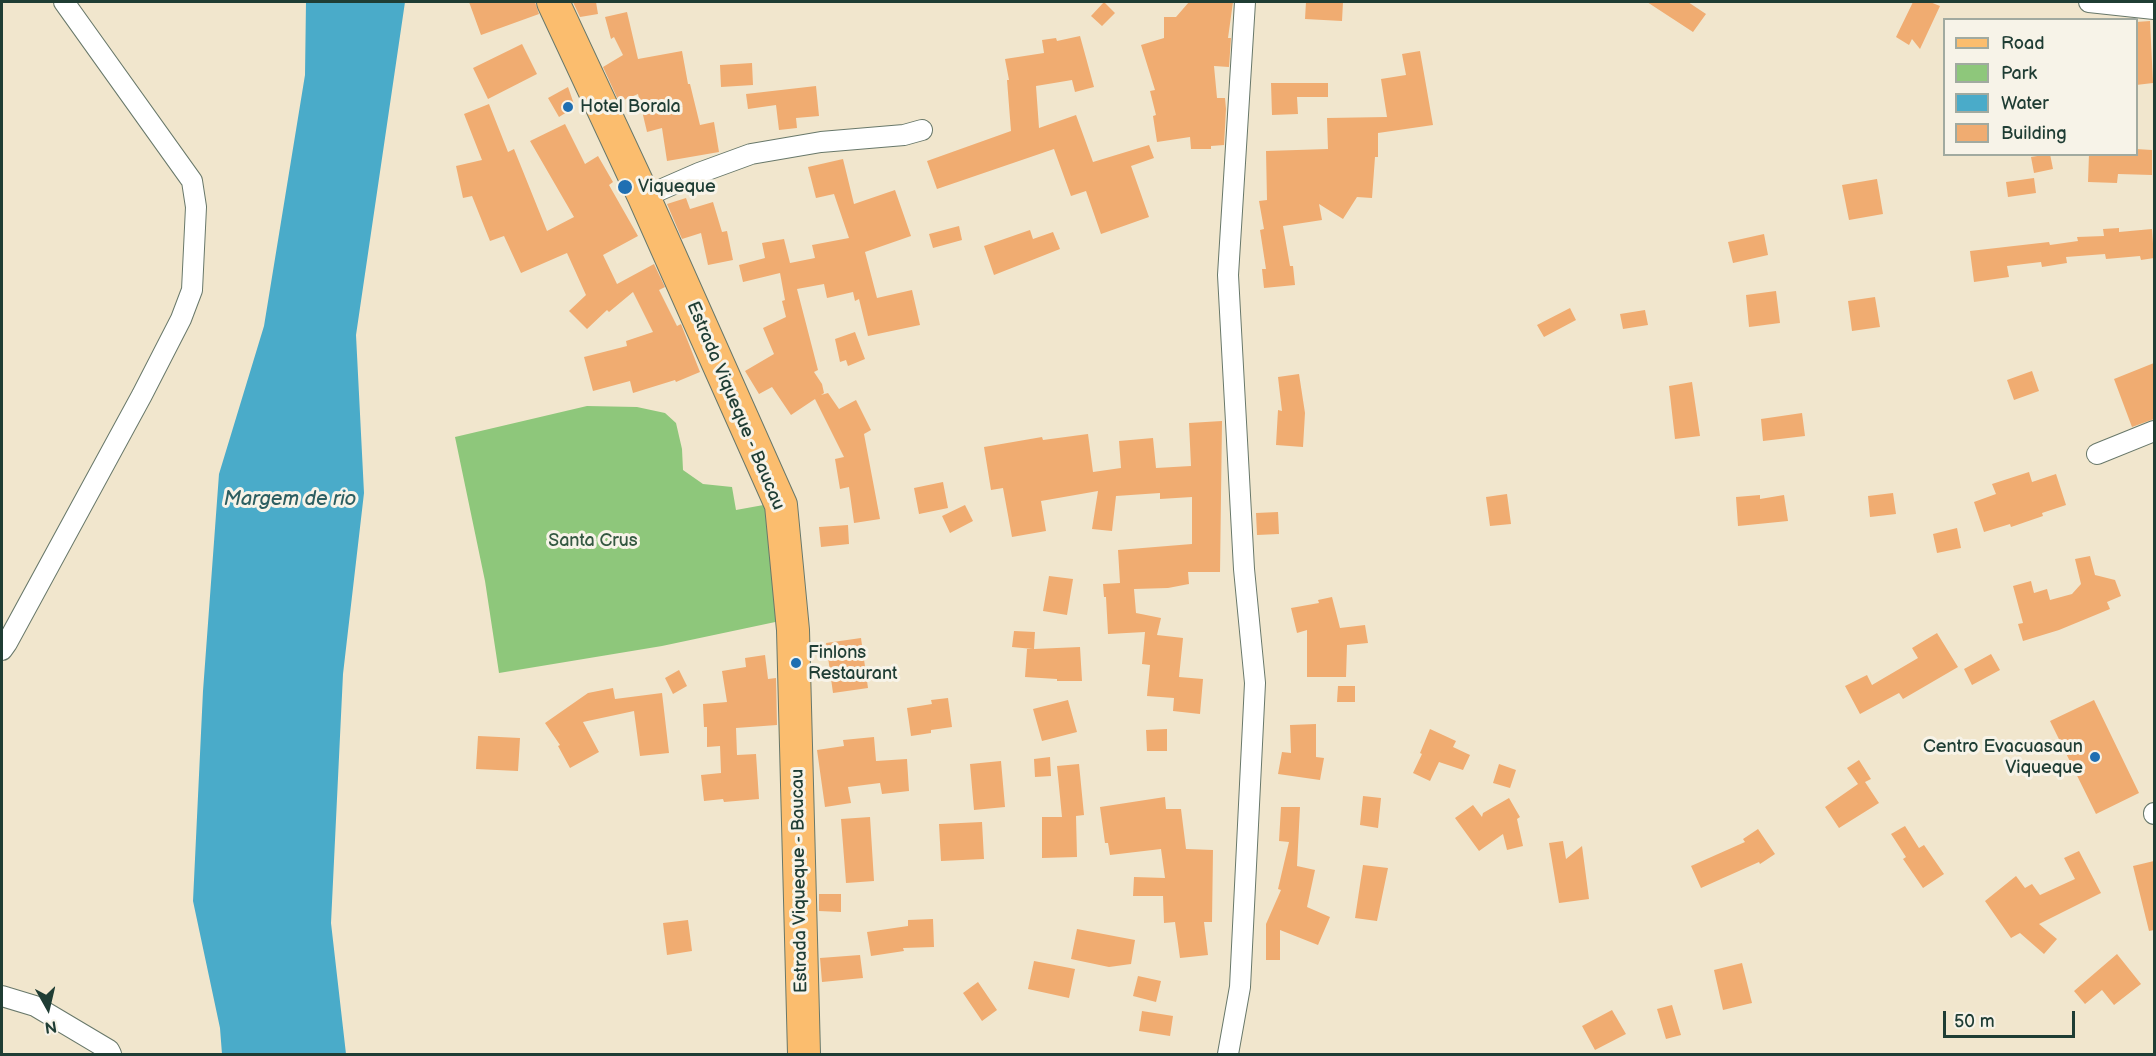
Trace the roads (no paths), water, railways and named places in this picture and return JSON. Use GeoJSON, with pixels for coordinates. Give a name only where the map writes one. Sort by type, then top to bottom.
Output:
{"type":"FeatureCollection","features":[{"type":"Feature","properties":{"kind":"main road","name":"Estrada Viqueque - Baucau"},"geometry":{"type":"LineString","coordinates":[[553,2],[644,197],[781,505],[793,630],[804,1054]]}},
{"type":"Feature","properties":{"kind":"street"},"geometry":{"type":"LineString","coordinates":[[2,650],[142,395],[181,319],[192,290],[196,207],[192,181],[64,2]]}},
{"type":"Feature","properties":{"kind":"street"},"geometry":{"type":"LineString","coordinates":[[1228,1054],[1240,987],[1256,683],[1244,569],[1228,275],[1245,2]]}},
{"type":"Feature","properties":{"kind":"street"},"geometry":{"type":"LineString","coordinates":[[2089,2],[2154,9]]}},
{"type":"Feature","properties":{"kind":"street"},"geometry":{"type":"LineString","coordinates":[[644,197],[699,173],[752,154],[821,142],[904,135],[922,130]]}},
{"type":"Feature","properties":{"kind":"street"},"geometry":{"type":"LineString","coordinates":[[2097,454],[2154,431]]}},
{"type":"Feature","properties":{"kind":"street"},"geometry":{"type":"LineString","coordinates":[[2,996],[35,1006],[109,1050],[111,1054]]}},
{"type":"Feature","properties":{"kind":"water","name":"Margem de rio"},"geometry":{"type":"Polygon","coordinates":[[[306,2],[405,2],[356,335],[364,493],[343,674],[331,923],[346,1054],[222,1054],[220,1028],[193,901],[203,691],[219,474],[264,326],[305,75],[306,2]]]}},
{"type":"Feature","properties":{"kind":"place","name":"Hotel Borala"},"geometry":{"type":"Point","coordinates":[568,107]}},
{"type":"Feature","properties":{"kind":"place","name":"Viqueque"},"geometry":{"type":"Point","coordinates":[625,187]}},
{"type":"Feature","properties":{"kind":"place","name":"Finlons Restaurant"},"geometry":{"type":"Point","coordinates":[796,663]}},
{"type":"Feature","properties":{"kind":"place","name":"Centro Evacuasaun Viqueque"},"geometry":{"type":"Point","coordinates":[2095,757]}},
{"type":"Feature","properties":{"kind":"park label","name":"Santa Crus"},"geometry":{"type":"Point","coordinates":[593,541]}}]}
